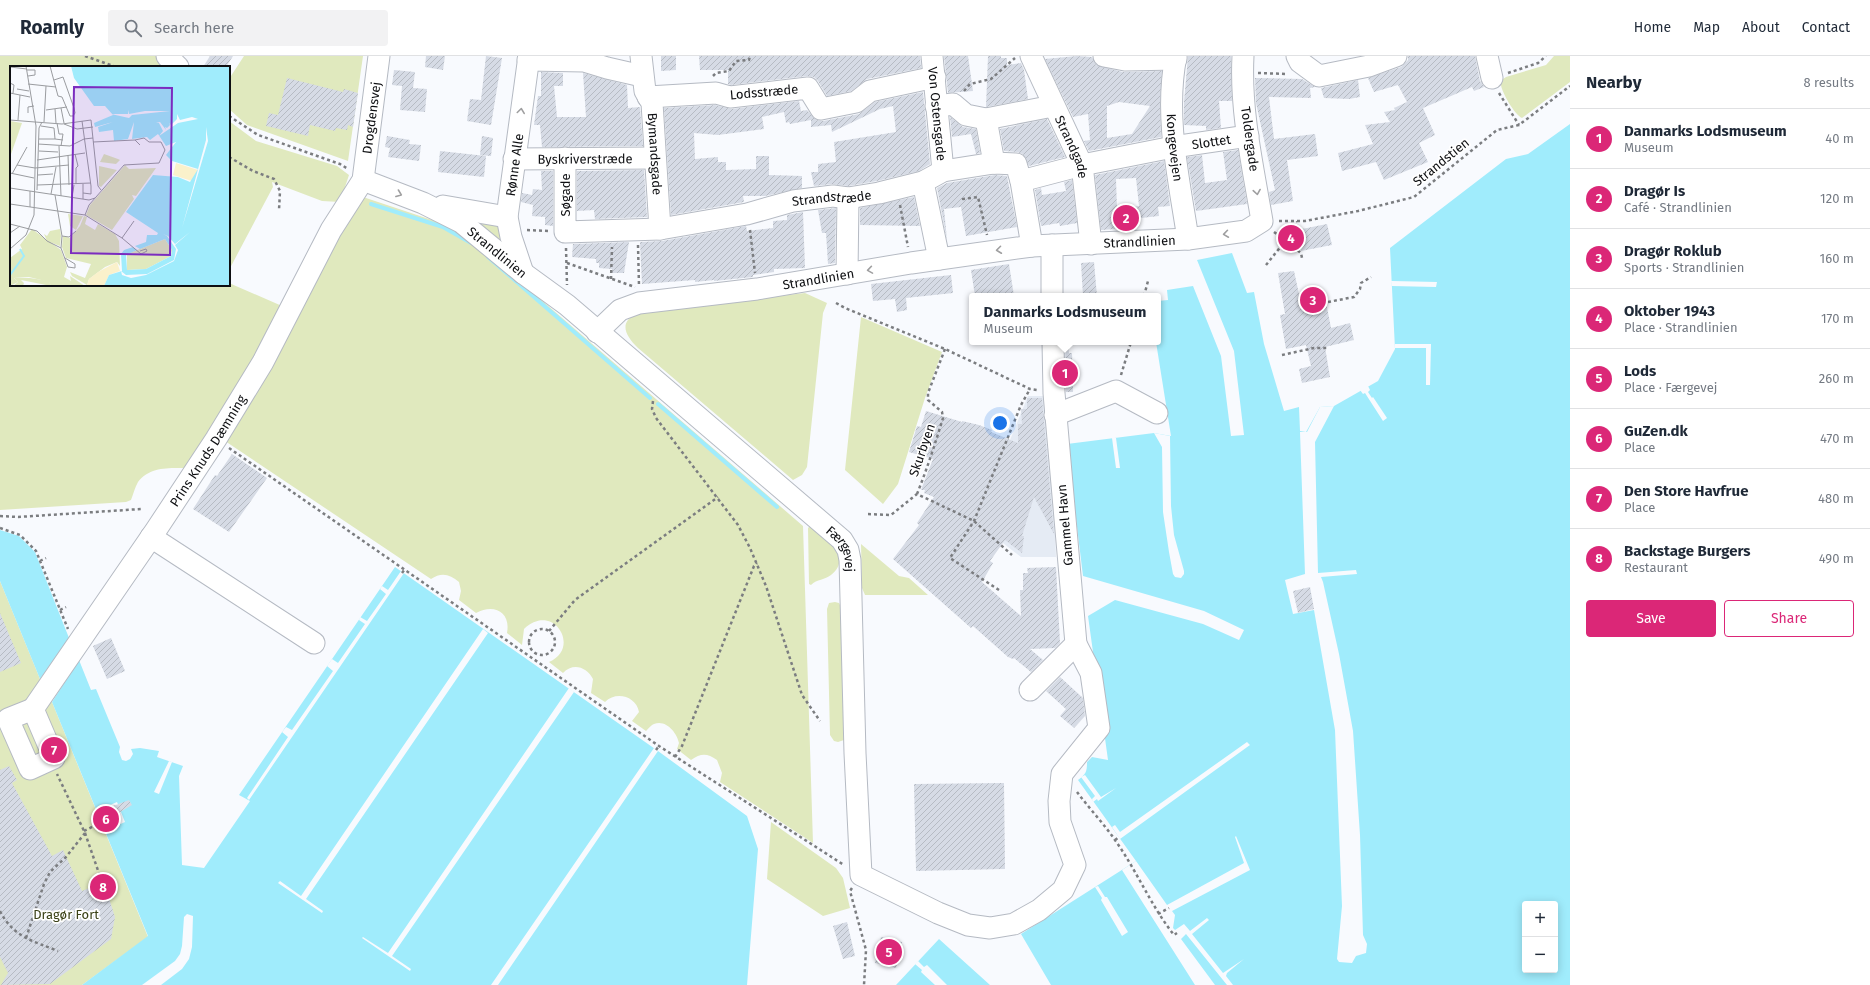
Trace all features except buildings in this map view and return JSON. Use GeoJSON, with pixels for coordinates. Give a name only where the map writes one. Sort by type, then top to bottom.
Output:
{"type":"FeatureCollection","features":[{"type":"Feature","properties":{"kind":"street"},"geometry":{"type":"LineString","coordinates":[[167,56],[177,66]]}},
{"type":"Feature","properties":{"kind":"street","name":"Drogdensvej"},"geometry":{"type":"LineString","coordinates":[[363,180],[379,56]]}},
{"type":"Feature","properties":{"kind":"street","name":"Von Ostensgade"},"geometry":{"type":"LineString","coordinates":[[932,56],[935,77],[944,105],[943,171]]}},
{"type":"Feature","properties":{"kind":"street","name":"Strandgade"},"geometry":{"type":"LineString","coordinates":[[1031,56],[1053,106],[1082,165],[1091,244]]}},
{"type":"Feature","properties":{"kind":"street"},"geometry":{"type":"LineString","coordinates":[[1104,56],[1125,60],[1176,57]]}},
{"type":"Feature","properties":{"kind":"street"},"geometry":{"type":"LineString","coordinates":[[1297,56],[1300,62],[1319,76],[1369,66],[1396,56]]}},
{"type":"Feature","properties":{"kind":"street"},"geometry":{"type":"LineString","coordinates":[[1487,56],[1492,78]]}},
{"type":"Feature","properties":{"kind":"street","name":"Kongevejen"},"geometry":{"type":"LineString","coordinates":[[1176,57],[1171,91],[1174,147],[1188,239]]}},
{"type":"Feature","properties":{"kind":"street"},"geometry":{"type":"LineString","coordinates":[[529,58],[584,61],[607,68],[642,66]]}},
{"type":"Feature","properties":{"kind":"street","name":"Rønne Alle"},"geometry":{"type":"LineString","coordinates":[[523,272],[508,223],[514,159],[529,58]]}},
{"type":"Feature","properties":{"kind":"street","name":"Toldergade"},"geometry":{"type":"LineString","coordinates":[[1242,64],[1248,136],[1262,221]]}},
{"type":"Feature","properties":{"kind":"street","name":"Bymandsgade"},"geometry":{"type":"LineString","coordinates":[[642,66],[644,91],[652,103],[660,229]]}},
{"type":"Feature","properties":{"kind":"street","name":"Lodsstræde"},"geometry":{"type":"LineString","coordinates":[[648,97],[716,93],[730,97],[808,88],[821,109],[856,102],[870,91],[935,77]]}},
{"type":"Feature","properties":{"kind":"street"},"geometry":{"type":"LineString","coordinates":[[944,105],[966,115],[986,119],[1053,106]]}},
{"type":"Feature","properties":{"kind":"street"},"geometry":{"type":"LineString","coordinates":[[986,119],[994,163]]}},
{"type":"Feature","properties":{"kind":"street","name":"Slottet"},"geometry":{"type":"LineString","coordinates":[[1082,165],[1174,147],[1248,136]]}},
{"type":"Feature","properties":{"kind":"street","name":"Søgade"},"geometry":{"type":"LineString","coordinates":[[565,158],[565,232]]}},
{"type":"Feature","properties":{"kind":"street","name":"Byskriverstræde"},"geometry":{"type":"LineString","coordinates":[[514,159],[655,158]]}},
{"type":"Feature","properties":{"kind":"street","name":"Strandstræde"},"geometry":{"type":"LineString","coordinates":[[565,232],[638,231],[660,229],[748,214],[793,201],[833,196],[848,198],[897,189],[923,182],[943,171],[994,163],[1016,164],[1021,180]]}},
{"type":"Feature","properties":{"kind":"street"},"geometry":{"type":"LineString","coordinates":[[1051,293],[1042,246],[1021,180],[1082,165]]}},
{"type":"Feature","properties":{"kind":"street","name":"Strandlinien"},"geometry":{"type":"LineString","coordinates":[[363,180],[422,203],[461,222],[567,305],[597,332],[620,310],[639,303],[757,289],[991,251],[1042,246],[1188,239],[1246,231],[1262,221]]}},
{"type":"Feature","properties":{"kind":"street","name":"Prins Knuds Dæmning"},"geometry":{"type":"LineString","coordinates":[[50,760],[54,758],[33,709],[216,439],[263,362],[331,230],[363,180]]}},
{"type":"Feature","properties":{"kind":"street"},"geometry":{"type":"LineString","coordinates":[[923,182],[939,259]]}},
{"type":"Feature","properties":{"kind":"street"},"geometry":{"type":"LineString","coordinates":[[847,274],[848,198]]}},
{"type":"Feature","properties":{"kind":"street","name":"Strandlinien"},"geometry":{"type":"LineString","coordinates":[[422,203],[508,223]]}},
{"type":"Feature","properties":{"kind":"street","name":"Færgevej"},"geometry":{"type":"LineString","coordinates":[[597,332],[842,540],[848,550],[850,560],[855,753],[861,875]]}},
{"type":"Feature","properties":{"kind":"street","name":"Gammel Havn"},"geometry":{"type":"LineString","coordinates":[[1053,345],[1054,393],[1076,644]]}},
{"type":"Feature","properties":{"kind":"street"},"geometry":{"type":"LineString","coordinates":[[1056,415],[1116,391],[1157,413]]}},
{"type":"Feature","properties":{"kind":"street"},"geometry":{"type":"LineString","coordinates":[[151,537],[314,643]]}},
{"type":"Feature","properties":{"kind":"street"},"geometry":{"type":"LineString","coordinates":[[861,875],[938,913],[968,925],[990,928],[1014,924],[1039,910],[1063,890],[1075,865],[1060,822],[1059,801],[1062,774],[1099,728],[1091,673],[1076,644],[1030,690]]}},
{"type":"Feature","properties":{"kind":"path"},"geometry":{"type":"LineString","coordinates":[[85,56],[113,66]]}},
{"type":"Feature","properties":{"kind":"path"},"geometry":{"type":"LineString","coordinates":[[710,93],[710,78],[716,73],[729,71],[736,61],[749,60],[750,56]]}},
{"type":"Feature","properties":{"kind":"path"},"geometry":{"type":"LineString","coordinates":[[944,105],[970,84],[991,79],[1031,56]]}},
{"type":"Feature","properties":{"kind":"path"},"geometry":{"type":"LineString","coordinates":[[1519,125],[1504,102],[1492,78],[1538,64],[1546,56]]}},
{"type":"Feature","properties":{"kind":"path"},"geometry":{"type":"LineString","coordinates":[[1242,64],[1305,74],[1312,72]]}},
{"type":"Feature","properties":{"kind":"path","name":"Strandstien"},"geometry":{"type":"LineString","coordinates":[[1262,221],[1298,221],[1358,211],[1414,197],[1497,130],[1519,125],[1570,86]]}},
{"type":"Feature","properties":{"kind":"path"},"geometry":{"type":"LineString","coordinates":[[230,117],[258,135],[340,164],[363,180]]}},
{"type":"Feature","properties":{"kind":"path"},"geometry":{"type":"LineString","coordinates":[[230,157],[253,171],[274,179],[280,191],[279,210]]}},
{"type":"Feature","properties":{"kind":"path"},"geometry":{"type":"LineString","coordinates":[[897,189],[911,263]]}},
{"type":"Feature","properties":{"kind":"path"},"geometry":{"type":"LineString","coordinates":[[963,198],[978,196],[991,251]]}},
{"type":"Feature","properties":{"kind":"path"},"geometry":{"type":"LineString","coordinates":[[748,214],[757,289]]}},
{"type":"Feature","properties":{"kind":"path"},"geometry":{"type":"LineString","coordinates":[[1262,221],[1301,253],[1302,258]]}},
{"type":"Feature","properties":{"kind":"path"},"geometry":{"type":"LineString","coordinates":[[1266,265],[1298,225],[1298,221]]}},
{"type":"Feature","properties":{"kind":"path"},"geometry":{"type":"LineString","coordinates":[[508,223],[565,232],[567,305]]}},
{"type":"Feature","properties":{"kind":"path"},"geometry":{"type":"LineString","coordinates":[[611,279],[612,231]]}},
{"type":"Feature","properties":{"kind":"path"},"geometry":{"type":"LineString","coordinates":[[567,263],[639,288],[638,231]]}},
{"type":"Feature","properties":{"kind":"path"},"geometry":{"type":"LineString","coordinates":[[1328,302],[1354,297],[1360,288],[1361,283],[1371,277]]}},
{"type":"Feature","properties":{"kind":"path"},"geometry":{"type":"LineString","coordinates":[[1145,293],[1148,281]]}},
{"type":"Feature","properties":{"kind":"path"},"geometry":{"type":"LineString","coordinates":[[836,303],[945,349],[1030,389],[1054,393]]}},
{"type":"Feature","properties":{"kind":"path"},"geometry":{"type":"LineString","coordinates":[[1116,391],[1130,345]]}},
{"type":"Feature","properties":{"kind":"path"},"geometry":{"type":"LineString","coordinates":[[1282,355],[1314,348],[1330,348]]}},
{"type":"Feature","properties":{"kind":"path","name":"Skurbyen"},"geometry":{"type":"LineString","coordinates":[[868,514],[891,515],[917,494],[928,468],[928,460],[943,418],[942,412],[928,400],[928,393],[945,349]]}},
{"type":"Feature","properties":{"kind":"path"},"geometry":{"type":"LineString","coordinates":[[660,384],[652,402],[654,414],[738,524],[757,563],[802,694],[820,721]]}},
{"type":"Feature","properties":{"kind":"path"},"geometry":{"type":"LineString","coordinates":[[998,590],[950,558],[974,522],[1021,405],[1030,389]]}},
{"type":"Feature","properties":{"kind":"path"},"geometry":{"type":"LineString","coordinates":[[216,439],[405,569],[487,630],[530,657],[573,689],[675,757],[861,875],[850,891],[866,950],[864,985]]}},
{"type":"Feature","properties":{"kind":"path","name":"Skurbyen"},"geometry":{"type":"LineString","coordinates":[[917,494],[974,522],[1012,555]]}},
{"type":"Feature","properties":{"kind":"path"},"geometry":{"type":"LineString","coordinates":[[549,631],[574,600],[718,497]]}},
{"type":"Feature","properties":{"kind":"path"},"geometry":{"type":"LineString","coordinates":[[0,516],[18,517],[141,509]]}},
{"type":"Feature","properties":{"kind":"path"},"geometry":{"type":"LineString","coordinates":[[0,528],[20,535],[36,551],[71,636]]}},
{"type":"Feature","properties":{"kind":"path"},"geometry":{"type":"LineString","coordinates":[[40,561],[46,558]]}},
{"type":"Feature","properties":{"kind":"path"},"geometry":{"type":"LineString","coordinates":[[675,757],[682,746],[742,594],[754,566],[757,563]]}},
{"type":"Feature","properties":{"kind":"path"},"geometry":{"type":"LineString","coordinates":[[402,573],[405,569]]}},
{"type":"Feature","properties":{"kind":"path"},"geometry":{"type":"LineString","coordinates":[[60,610],[66,607]]}},
{"type":"Feature","properties":{"kind":"path"},"geometry":{"type":"LineString","coordinates":[[541,629],[549,631],[554,639],[552,649],[543,655],[533,651],[529,643],[532,633],[541,629]]}},
{"type":"Feature","properties":{"kind":"path"},"geometry":{"type":"LineString","coordinates":[[530,657],[533,651]]}},
{"type":"Feature","properties":{"kind":"path"},"geometry":{"type":"LineString","coordinates":[[656,750],[659,746]]}},
{"type":"Feature","properties":{"kind":"path"},"geometry":{"type":"LineString","coordinates":[[50,760],[84,832],[102,882]]}},
{"type":"Feature","properties":{"kind":"path"},"geometry":{"type":"LineString","coordinates":[[1062,774],[1115,840],[1158,914],[1174,935],[1177,933]]}},
{"type":"Feature","properties":{"kind":"path"},"geometry":{"type":"LineString","coordinates":[[26,938],[33,912],[50,872],[66,857],[84,832],[96,825]]}},
{"type":"Feature","properties":{"kind":"path"},"geometry":{"type":"LineString","coordinates":[[1115,840],[1119,837]]}},
{"type":"Feature","properties":{"kind":"path"},"geometry":{"type":"LineString","coordinates":[[1158,914],[1169,908]]}},
{"type":"Feature","properties":{"kind":"path"},"geometry":{"type":"LineString","coordinates":[[0,911],[7,924],[26,938],[58,951]]}},
{"type":"Feature","properties":{"kind":"shaded area"},"geometry":{"type":"Polygon","coordinates":[[[1028,396],[1050,396],[1056,557],[1021,557],[990,533],[1010,440],[1028,396]]]}},
{"type":"Feature","properties":{"kind":"green space"},"geometry":{"type":"Polygon","coordinates":[[[0,56],[158,56],[168,66],[10,66],[10,286],[230,286],[230,283],[282,306],[246,381],[188,468],[161,469],[148,473],[138,482],[131,500],[126,502],[0,510],[0,56]]]}},
{"type":"Feature","properties":{"kind":"green space"},"geometry":{"type":"Polygon","coordinates":[[[244,56],[363,56],[348,161],[247,125],[230,110],[230,77],[244,56]]]}},
{"type":"Feature","properties":{"kind":"green space"},"geometry":{"type":"Polygon","coordinates":[[[1554,56],[1570,56],[1570,82],[1522,118],[1516,113],[1506,98],[1502,89],[1501,81],[1506,77],[1546,65],[1554,56]]]}},
{"type":"Feature","properties":{"kind":"green space"},"geometry":{"type":"Polygon","coordinates":[[[230,122],[256,141],[337,166],[349,175],[340,202],[322,201],[272,182],[273,187],[230,268],[230,122]]]}},
{"type":"Feature","properties":{"kind":"green space"},"geometry":{"type":"Polygon","coordinates":[[[360,196],[453,227],[473,241],[803,526],[813,843],[720,782],[722,773],[717,760],[707,755],[701,755],[691,760],[677,749],[679,743],[678,739],[667,725],[663,723],[654,724],[646,731],[632,721],[639,712],[634,702],[630,699],[620,696],[609,699],[605,702],[591,693],[593,679],[587,671],[580,667],[575,667],[563,673],[549,662],[559,655],[563,647],[563,638],[560,630],[553,623],[545,620],[535,622],[524,629],[522,645],[507,633],[508,626],[504,615],[500,611],[489,609],[476,613],[459,600],[461,591],[459,582],[456,579],[445,575],[438,575],[431,579],[222,439],[360,196]]]}},
{"type":"Feature","properties":{"kind":"green space"},"geometry":{"type":"Polygon","coordinates":[[[461,213],[497,219],[508,251],[461,213]]]}},
{"type":"Feature","properties":{"kind":"green space"},"geometry":{"type":"Polygon","coordinates":[[[805,293],[827,303],[823,313],[807,467],[802,475],[793,480],[638,348],[629,338],[626,324],[628,319],[640,312],[805,293]]]}},
{"type":"Feature","properties":{"kind":"green space"},"geometry":{"type":"Polygon","coordinates":[[[861,317],[942,352],[925,398],[898,484],[883,504],[845,470],[861,317]]]}},
{"type":"Feature","properties":{"kind":"green space"},"geometry":{"type":"Polygon","coordinates":[[[810,526],[834,548],[838,554],[839,561],[837,568],[831,575],[811,585],[809,584],[808,528],[810,526]]]}},
{"type":"Feature","properties":{"kind":"green space"},"geometry":{"type":"Polygon","coordinates":[[[861,544],[899,576],[909,578],[928,595],[865,595],[862,588],[861,544]]]}},
{"type":"Feature","properties":{"kind":"green space","name":"Dragør Fort"},"geometry":{"type":"Polygon","coordinates":[[[0,581],[40,679],[52,702],[148,937],[82,985],[0,985],[0,581]]]}},
{"type":"Feature","properties":{"kind":"green space"},"geometry":{"type":"Polygon","coordinates":[[[829,603],[839,603],[842,609],[845,734],[844,740],[838,742],[834,741],[830,735],[827,609],[829,603]]]}},
{"type":"Feature","properties":{"kind":"green space"},"geometry":{"type":"Polygon","coordinates":[[[771,822],[836,868],[843,878],[850,908],[823,916],[767,879],[771,822]]]}},
{"type":"Feature","properties":{"kind":"water"},"geometry":{"type":"Polygon","coordinates":[[[1570,124],[1570,985],[1051,985],[1021,934],[1136,861],[1078,780],[1086,772],[1087,762],[1092,757],[1108,760],[1088,616],[1115,600],[1203,624],[1239,640],[1244,630],[1204,611],[1083,576],[1067,444],[1154,433],[1171,436],[1156,345],[1161,345],[1161,301],[1168,300],[1167,290],[1193,286],[1221,356],[1231,436],[1244,435],[1234,351],[1197,260],[1232,253],[1247,293],[1254,292],[1264,344],[1284,411],[1299,407],[1300,431],[1306,432],[1320,407],[1334,406],[1378,381],[1395,349],[1390,248],[1506,159],[1528,154],[1570,124]]]}},
{"type":"Feature","properties":{"kind":"water"},"geometry":{"type":"Polygon","coordinates":[[[0,530],[19,536],[35,552],[69,638],[40,679],[0,581],[0,530]]]}},
{"type":"Feature","properties":{"kind":"water"},"geometry":{"type":"Polygon","coordinates":[[[395,567],[658,751],[747,816],[758,849],[747,985],[82,985],[148,936],[52,702],[79,660],[91,690],[96,689],[120,747],[119,752],[122,760],[126,761],[130,759],[133,754],[131,749],[140,748],[159,751],[157,757],[183,766],[179,776],[182,865],[204,868],[250,801],[239,795],[395,567]]]}},
{"type":"Feature","properties":{"kind":"water"},"geometry":{"type":"Polygon","coordinates":[[[939,939],[990,985],[896,985],[939,939]]]}},
{"type":"Feature","properties":{"kind":"pier"},"geometry":{"type":"Polygon","coordinates":[[[1391,281],[1437,282],[1436,287],[1392,286],[1391,281]]]}},
{"type":"Feature","properties":{"kind":"pier"},"geometry":{"type":"Polygon","coordinates":[[[1395,344],[1431,344],[1430,385],[1426,385],[1426,348],[1395,348],[1395,344]]]}},
{"type":"Feature","properties":{"kind":"pier"},"geometry":{"type":"Polygon","coordinates":[[[1368,386],[1370,390],[1368,392],[1387,418],[1383,421],[1365,393],[1363,394],[1360,390],[1368,386]]]}},
{"type":"Feature","properties":{"kind":"pier"},"geometry":{"type":"Polygon","coordinates":[[[1334,406],[1315,442],[1318,573],[1356,570],[1357,574],[1321,577],[1339,654],[1353,731],[1360,835],[1363,935],[1367,944],[1366,953],[1356,956],[1352,963],[1339,962],[1337,959],[1342,906],[1335,730],[1314,610],[1293,614],[1285,580],[1305,574],[1300,432],[1307,432],[1320,407],[1334,406]]]}},
{"type":"Feature","properties":{"kind":"pier"},"geometry":{"type":"Polygon","coordinates":[[[1154,433],[1170,436],[1171,506],[1174,535],[1184,571],[1181,578],[1175,577],[1173,574],[1163,512],[1162,447],[1154,433]]]}},
{"type":"Feature","properties":{"kind":"pier"},"geometry":{"type":"Polygon","coordinates":[[[1112,438],[1116,438],[1120,468],[1116,468],[1112,438]]]}},
{"type":"Feature","properties":{"kind":"pier"},"geometry":{"type":"Polygon","coordinates":[[[401,571],[404,573],[249,800],[247,798],[288,737],[282,732],[286,727],[292,730],[333,671],[327,666],[332,659],[338,663],[365,624],[359,620],[360,617],[367,621],[386,594],[380,589],[382,586],[388,590],[401,571]]]}},
{"type":"Feature","properties":{"kind":"pier"},"geometry":{"type":"Polygon","coordinates":[[[483,629],[488,633],[306,899],[323,911],[322,913],[278,883],[280,881],[301,896],[483,629]]]}},
{"type":"Feature","properties":{"kind":"pier"},"geometry":{"type":"Polygon","coordinates":[[[569,688],[574,692],[392,956],[411,969],[410,971],[362,938],[363,937],[388,953],[569,688]]]}},
{"type":"Feature","properties":{"kind":"pier"},"geometry":{"type":"Polygon","coordinates":[[[1247,742],[1250,745],[1120,839],[1112,827],[1115,825],[1120,832],[1247,742]]]}},
{"type":"Feature","properties":{"kind":"pier"},"geometry":{"type":"Polygon","coordinates":[[[654,748],[658,751],[498,985],[491,985],[654,748]]]}},
{"type":"Feature","properties":{"kind":"pier"},"geometry":{"type":"Polygon","coordinates":[[[169,761],[172,762],[159,794],[154,792],[169,761]]]}},
{"type":"Feature","properties":{"kind":"pier"},"geometry":{"type":"Polygon","coordinates":[[[1085,775],[1101,797],[1116,788],[1098,801],[1097,799],[1093,802],[1092,799],[1095,796],[1081,777],[1085,775]]]}},
{"type":"Feature","properties":{"kind":"pier"},"geometry":{"type":"Polygon","coordinates":[[[117,802],[125,822],[105,831],[96,811],[117,802]]]}},
{"type":"Feature","properties":{"kind":"pier"},"geometry":{"type":"Polygon","coordinates":[[[1236,836],[1250,870],[1172,911],[1175,915],[1173,928],[1175,930],[1184,924],[1190,931],[1207,918],[1209,920],[1192,934],[1223,973],[1244,959],[1227,973],[1226,976],[1233,985],[1227,985],[1186,934],[1181,939],[1215,985],[1195,985],[1122,870],[1136,861],[1167,905],[1244,863],[1235,837],[1236,836]]]}},
{"type":"Feature","properties":{"kind":"pier"},"geometry":{"type":"Polygon","coordinates":[[[1098,886],[1105,897],[1107,897],[1128,932],[1122,936],[1101,900],[1102,898],[1095,887],[1098,886]]]}},
{"type":"Feature","properties":{"kind":"pier"},"geometry":{"type":"Polygon","coordinates":[[[187,914],[193,916],[192,947],[189,959],[182,969],[161,985],[142,985],[175,961],[180,954],[184,917],[187,914]]]}},
{"type":"Feature","properties":{"kind":"pier"},"geometry":{"type":"Polygon","coordinates":[[[918,961],[924,967],[927,965],[947,985],[935,985],[915,964],[918,961]]]}},
{"type":"Feature","properties":{"kind":"waterway"},"geometry":{"type":"LineString","coordinates":[[371,204],[443,227],[471,243]]}},
{"type":"Feature","properties":{"kind":"waterway"},"geometry":{"type":"LineString","coordinates":[[488,257],[650,398]]}},
{"type":"Feature","properties":{"kind":"waterway"},"geometry":{"type":"LineString","coordinates":[[658,404],[777,507]]}},
{"type":"Feature","properties":{"kind":"place","name":"Dragør Is"},"geometry":{"type":"Point","coordinates":[1126,218]}},
{"type":"Feature","properties":{"kind":"place","name":"Oktober 1943"},"geometry":{"type":"Point","coordinates":[1291,238]}},
{"type":"Feature","properties":{"kind":"place","name":"Dragør Roklub"},"geometry":{"type":"Point","coordinates":[1313,300]}},
{"type":"Feature","properties":{"kind":"place","name":"Danmarks Lodsmuseum"},"geometry":{"type":"Point","coordinates":[1065,373]}},
{"type":"Feature","properties":{"kind":"place","name":"Den Store Havfrue"},"geometry":{"type":"Point","coordinates":[54,750]}},
{"type":"Feature","properties":{"kind":"place","name":"GuZen.dk"},"geometry":{"type":"Point","coordinates":[106,819]}},
{"type":"Feature","properties":{"kind":"place","name":"Backstage Burgers"},"geometry":{"type":"Point","coordinates":[103,887]}},
{"type":"Feature","properties":{"kind":"place","name":"Lods"},"geometry":{"type":"Point","coordinates":[889,952]}}]}
